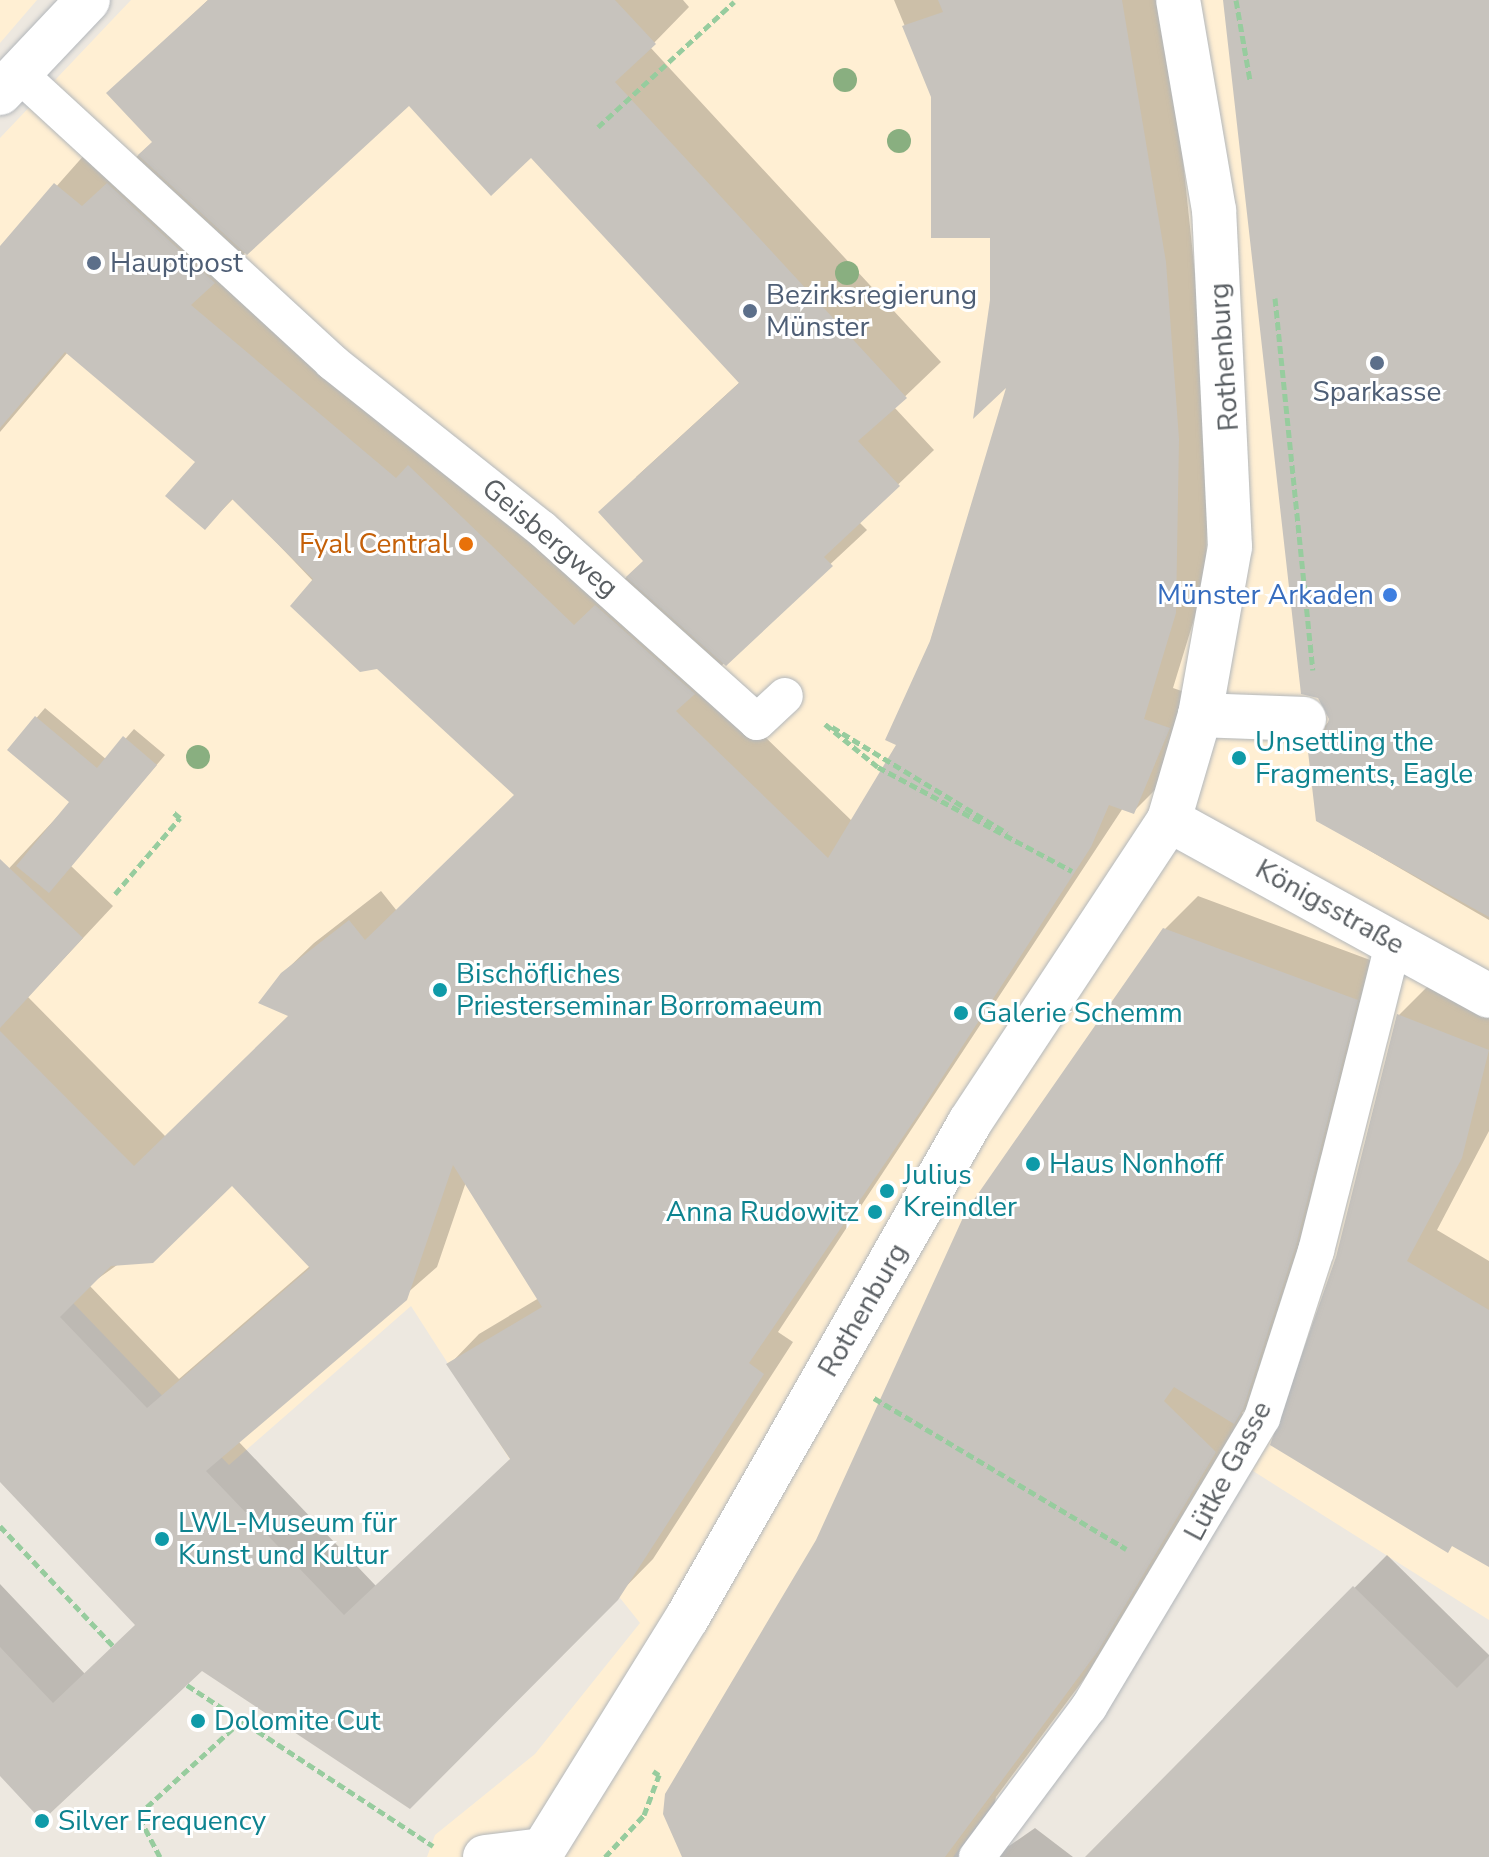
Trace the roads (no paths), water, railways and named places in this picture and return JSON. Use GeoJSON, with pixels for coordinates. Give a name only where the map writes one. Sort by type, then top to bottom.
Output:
{"type":"FeatureCollection","features":[{"type":"Feature","properties":{"kind":"street"},"geometry":{"type":"LineString","coordinates":[[6,80],[88,0]]}},
{"type":"Feature","properties":{"kind":"street","name":"Rothenburg"},"geometry":{"type":"LineString","coordinates":[[485,1857],[548,1853],[970,1122],[1169,820],[1200,715],[1230,547],[1231,465],[1214,210],[1178,0]]}},
{"type":"Feature","properties":{"kind":"street"},"geometry":{"type":"LineString","coordinates":[[1200,715],[1310,703]]}},
{"type":"Feature","properties":{"kind":"street","name":"Königsstraße"},"geometry":{"type":"LineString","coordinates":[[1169,820],[1394,941],[1489,996]]}},
{"type":"Feature","properties":{"kind":"lane","name":"Geisbergweg"},"geometry":{"type":"LineString","coordinates":[[6,80],[320,352],[541,528],[757,722],[785,696]]}},
{"type":"Feature","properties":{"kind":"lane","name":"Lütke Gasse"},"geometry":{"type":"LineString","coordinates":[[977,1857],[1089,1707],[1171,1576],[1262,1418],[1347,1129],[1394,941]]}},
{"type":"Feature","properties":{"kind":"place","name":"Hauptpost"},"geometry":{"type":"Point","coordinates":[94,263]}},
{"type":"Feature","properties":{"kind":"place","name":"Bezirksregierung Münster"},"geometry":{"type":"Point","coordinates":[750,311]}},
{"type":"Feature","properties":{"kind":"place","name":"Sparkasse"},"geometry":{"type":"Point","coordinates":[1377,363]}},
{"type":"Feature","properties":{"kind":"place","name":"Fyal Central"},"geometry":{"type":"Point","coordinates":[466,544]}},
{"type":"Feature","properties":{"kind":"place","name":"Münster Arkaden"},"geometry":{"type":"Point","coordinates":[1390,595]}},
{"type":"Feature","properties":{"kind":"place","name":"Unsettling the Fragments, Eagle"},"geometry":{"type":"Point","coordinates":[1239,758]}},
{"type":"Feature","properties":{"kind":"place","name":"Bischöfliches Priesterseminar Borromaeum"},"geometry":{"type":"Point","coordinates":[440,990]}},
{"type":"Feature","properties":{"kind":"place","name":"Galerie Schemm"},"geometry":{"type":"Point","coordinates":[961,1013]}},
{"type":"Feature","properties":{"kind":"place","name":"Haus Nonhoff"},"geometry":{"type":"Point","coordinates":[1033,1164]}},
{"type":"Feature","properties":{"kind":"place","name":"Julius Kreindler"},"geometry":{"type":"Point","coordinates":[887,1191]}},
{"type":"Feature","properties":{"kind":"place","name":"Anna Rudowitz"},"geometry":{"type":"Point","coordinates":[875,1212]}},
{"type":"Feature","properties":{"kind":"place","name":"LWL-Museum für Kunst und Kultur"},"geometry":{"type":"Point","coordinates":[162,1539]}},
{"type":"Feature","properties":{"kind":"place","name":"Dolomite Cut"},"geometry":{"type":"Point","coordinates":[198,1721]}},
{"type":"Feature","properties":{"kind":"place","name":"Silver Frequency"},"geometry":{"type":"Point","coordinates":[42,1821]}}]}
